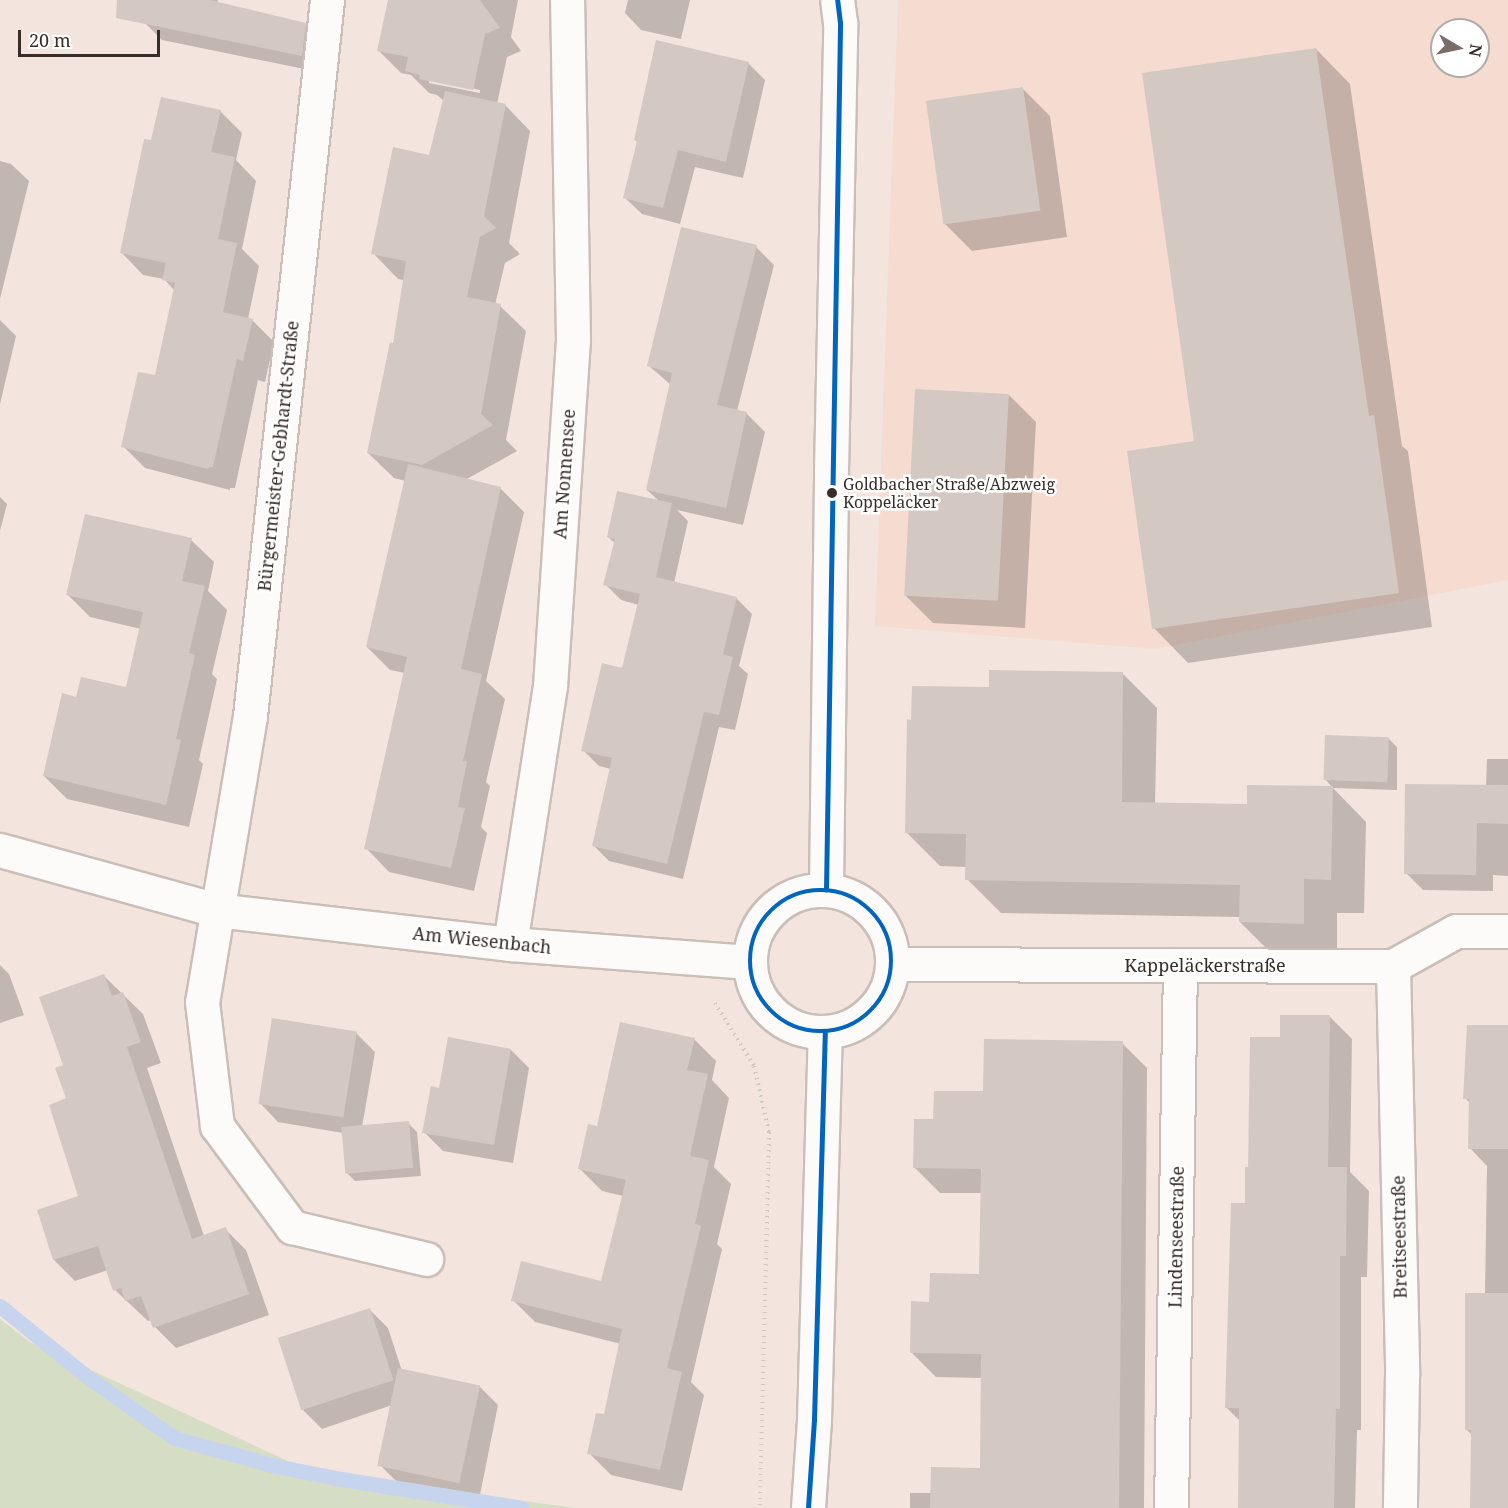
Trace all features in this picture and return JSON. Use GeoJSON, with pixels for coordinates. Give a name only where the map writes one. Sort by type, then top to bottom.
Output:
{"type":"FeatureCollection","features":[{"type":"Feature","properties":{"kind":"street","name":"Bürgermeister-Gebhardt-Straße"},"geometry":{"type":"LineString","coordinates":[[216,910],[250,716],[327,0]]}},
{"type":"Feature","properties":{"kind":"street","name":"Am Nonnensee"},"geometry":{"type":"LineString","coordinates":[[510,944],[550,686],[573,339],[567,0]]}},
{"type":"Feature","properties":{"kind":"street"},"geometry":{"type":"LineString","coordinates":[[826,890],[831,459],[840,23],[837,0]]}},
{"type":"Feature","properties":{"kind":"street","name":"Am Wiesenbach"},"geometry":{"type":"LineString","coordinates":[[0,850],[216,910],[510,944],[749,962]]}},
{"type":"Feature","properties":{"kind":"street"},"geometry":{"type":"LineString","coordinates":[[826,890],[846,894],[868,906],[886,930],[892,964],[887,990],[867,1017],[825,1033],[798,1029],[779,1020],[760,999],[749,962],[754,934],[767,914],[797,894],[826,890]]}},
{"type":"Feature","properties":{"kind":"street"},"geometry":{"type":"LineString","coordinates":[[216,910],[202,1002],[217,1126],[292,1227],[426,1259]]}},
{"type":"Feature","properties":{"kind":"street"},"geometry":{"type":"LineString","coordinates":[[1393,966],[1456,930],[1508,931]]}},
{"type":"Feature","properties":{"kind":"street","name":"Kappeläckerstraße"},"geometry":{"type":"LineString","coordinates":[[892,964],[1393,966]]}},
{"type":"Feature","properties":{"kind":"street","name":"Lindenseestraße"},"geometry":{"type":"LineString","coordinates":[[1172,1508],[1180,965]]}},
{"type":"Feature","properties":{"kind":"street","name":"Breitseestraße"},"geometry":{"type":"LineString","coordinates":[[1393,966],[1402,1375],[1400,1508]]}},
{"type":"Feature","properties":{"kind":"street"},"geometry":{"type":"LineString","coordinates":[[808,1508],[814,1420],[825,1033]]}},
{"type":"Feature","properties":{"kind":"path"},"geometry":{"type":"LineString","coordinates":[[715,959],[714,1002],[754,1066],[769,1132],[760,1508]]}},
{"type":"Feature","properties":{"kind":"shaded area"},"geometry":{"type":"Polygon","coordinates":[[[898,0],[1508,0],[1508,580],[1155,649],[875,626],[898,0]]]}},
{"type":"Feature","properties":{"kind":"green space"},"geometry":{"type":"Polygon","coordinates":[[[0,1319],[30,1342],[316,1474],[576,1508],[0,1508],[0,1319]]]}},
{"type":"Feature","properties":{"kind":"building"},"geometry":{"type":"Polygon","coordinates":[[[117,0],[210,0],[306,23],[302,56],[116,18],[117,0]]]}},
{"type":"Feature","properties":{"kind":"building"},"geometry":{"type":"Polygon","coordinates":[[[388,0],[480,0],[500,28],[485,34],[473,90],[419,79],[420,75],[405,71],[408,57],[377,51],[388,0]]]}},
{"type":"Feature","properties":{"kind":"building"},"geometry":{"type":"Polygon","coordinates":[[[656,40],[749,62],[726,162],[678,150],[663,208],[623,198],[637,141],[634,140],[656,40]]]}},
{"type":"Feature","properties":{"kind":"building"},"geometry":{"type":"Polygon","coordinates":[[[1316,48],[1369,416],[1374,415],[1399,593],[1152,629],[1127,451],[1194,441],[1142,73],[1316,48]]]}},
{"type":"Feature","properties":{"kind":"building"},"geometry":{"type":"Polygon","coordinates":[[[1023,87],[1040,211],[943,224],[926,101],[1023,87]]]}},
{"type":"Feature","properties":{"kind":"building"},"geometry":{"type":"Polygon","coordinates":[[[445,91],[506,104],[484,216],[496,228],[480,237],[467,297],[501,304],[481,414],[493,425],[422,465],[367,453],[390,342],[393,343],[406,261],[371,254],[393,147],[429,155],[445,91]]]}},
{"type":"Feature","properties":{"kind":"building"},"geometry":{"type":"Polygon","coordinates":[[[161,97],[221,110],[211,152],[235,157],[218,239],[237,243],[223,312],[253,319],[243,361],[237,359],[213,467],[208,469],[121,447],[138,372],[155,375],[175,283],[162,280],[166,263],[120,253],[144,139],[151,140],[161,97]]]}},
{"type":"Feature","properties":{"kind":"building"},"geometry":{"type":"Polygon","coordinates":[[[681,227],[757,245],[717,405],[747,412],[726,508],[646,490],[672,373],[647,366],[681,227]]]}},
{"type":"Feature","properties":{"kind":"building"},"geometry":{"type":"Polygon","coordinates":[[[915,389],[1009,394],[998,601],[904,596],[915,389]]]}},
{"type":"Feature","properties":{"kind":"building"},"geometry":{"type":"Polygon","coordinates":[[[408,464],[501,487],[461,669],[482,674],[463,761],[467,762],[458,807],[465,808],[451,868],[364,849],[407,657],[366,647],[408,464]]]}},
{"type":"Feature","properties":{"kind":"building"},"geometry":{"type":"Polygon","coordinates":[[[617,491],[672,503],[656,577],[737,597],[723,654],[733,657],[719,715],[704,712],[667,864],[592,846],[612,758],[581,751],[602,663],[622,668],[640,594],[603,585],[615,539],[607,537],[617,491]]]}},
{"type":"Feature","properties":{"kind":"building"},"geometry":{"type":"Polygon","coordinates":[[[85,514],[192,538],[182,581],[205,586],[189,653],[195,655],[176,739],[181,740],[166,805],[43,776],[62,693],[76,697],[81,677],[126,687],[143,612],[66,595],[85,514]]]}},
{"type":"Feature","properties":{"kind":"building"},"geometry":{"type":"Polygon","coordinates":[[[989,670],[1123,672],[1122,802],[1247,804],[1247,785],[1333,786],[1331,880],[1304,879],[1304,924],[1239,922],[1240,885],[965,880],[966,834],[905,833],[907,719],[911,720],[912,686],[989,687],[989,670]]]}},
{"type":"Feature","properties":{"kind":"building"},"geometry":{"type":"Polygon","coordinates":[[[1325,735],[1389,737],[1387,782],[1323,780],[1325,735]]]}},
{"type":"Feature","properties":{"kind":"building"},"geometry":{"type":"Polygon","coordinates":[[[1405,784],[1508,785],[1508,824],[1477,823],[1476,875],[1404,874],[1405,784]]]}},
{"type":"Feature","properties":{"kind":"building"},"geometry":{"type":"Polygon","coordinates":[[[104,974],[112,996],[123,992],[141,1042],[127,1047],[192,1239],[226,1227],[249,1294],[153,1328],[141,1296],[125,1301],[121,1288],[113,1291],[98,1246],[53,1260],[37,1210],[78,1196],[49,1105],[66,1098],[55,1068],[63,1065],[39,997],[104,974]]]}},
{"type":"Feature","properties":{"kind":"building"},"geometry":{"type":"Polygon","coordinates":[[[1280,1015],[1330,1015],[1328,1167],[1347,1167],[1346,1256],[1340,1256],[1340,1409],[1336,1409],[1334,1508],[1238,1508],[1239,1408],[1225,1408],[1231,1203],[1245,1203],[1245,1167],[1248,1167],[1250,1037],[1280,1037],[1280,1015]]]}},
{"type":"Feature","properties":{"kind":"building"},"geometry":{"type":"Polygon","coordinates":[[[272,1018],[357,1031],[343,1117],[258,1104],[272,1018]]]}},
{"type":"Feature","properties":{"kind":"building"},"geometry":{"type":"Polygon","coordinates":[[[620,1022],[695,1038],[687,1070],[708,1074],[690,1156],[709,1160],[695,1224],[701,1226],[667,1368],[682,1372],[660,1470],[587,1454],[596,1413],[604,1414],[622,1329],[511,1301],[521,1261],[601,1281],[626,1180],[578,1169],[588,1124],[597,1126],[620,1022]]]}},
{"type":"Feature","properties":{"kind":"building"},"geometry":{"type":"Polygon","coordinates":[[[1467,1025],[1508,1025],[1508,1149],[1468,1149],[1469,1099],[1463,1099],[1467,1025]]]}},
{"type":"Feature","properties":{"kind":"building"},"geometry":{"type":"Polygon","coordinates":[[[448,1037],[511,1049],[494,1145],[422,1133],[431,1086],[439,1088],[448,1037]]]}},
{"type":"Feature","properties":{"kind":"building"},"geometry":{"type":"Polygon","coordinates":[[[984,1039],[1123,1041],[1119,1508],[930,1508],[931,1467],[980,1468],[981,1354],[910,1353],[911,1301],[929,1302],[930,1273],[979,1274],[981,1169],[913,1168],[914,1119],[933,1119],[934,1091],[983,1091],[984,1039]]]}},
{"type":"Feature","properties":{"kind":"building"},"geometry":{"type":"Polygon","coordinates":[[[409,1121],[413,1168],[345,1174],[341,1127],[409,1121]]]}},
{"type":"Feature","properties":{"kind":"building"},"geometry":{"type":"Polygon","coordinates":[[[1465,1293],[1508,1293],[1508,1508],[1470,1508],[1471,1430],[1465,1430],[1465,1293]]]}},
{"type":"Feature","properties":{"kind":"building"},"geometry":{"type":"Polygon","coordinates":[[[370,1308],[393,1380],[301,1410],[278,1338],[370,1308]]]}},
{"type":"Feature","properties":{"kind":"building"},"geometry":{"type":"Polygon","coordinates":[[[398,1368],[480,1385],[459,1483],[377,1466],[398,1368]]]}},
{"type":"Feature","properties":{"kind":"waterway"},"geometry":{"type":"LineString","coordinates":[[0,1306],[85,1375],[174,1438],[276,1466],[335,1478],[522,1508]]}},
{"type":"Feature","properties":{"kind":"transit line"},"geometry":{"type":"LineString","coordinates":[[826,890],[840,23],[837,0]]}},
{"type":"Feature","properties":{"kind":"transit line"},"geometry":{"type":"LineString","coordinates":[[821,890],[848,896],[871,911],[886,934],[892,961],[886,988],[871,1011],[848,1026],[821,1032],[794,1026],[771,1011],[756,988],[750,961],[756,934],[771,911],[794,896],[821,890]]}},
{"type":"Feature","properties":{"kind":"transit line"},"geometry":{"type":"LineString","coordinates":[[808,1508],[814,1420],[825,1033]]}},
{"type":"Feature","properties":{"kind":"place","name":"Goldbacher Straße/Abzweig Koppeläcker"},"geometry":{"type":"Point","coordinates":[832,493]}}]}
